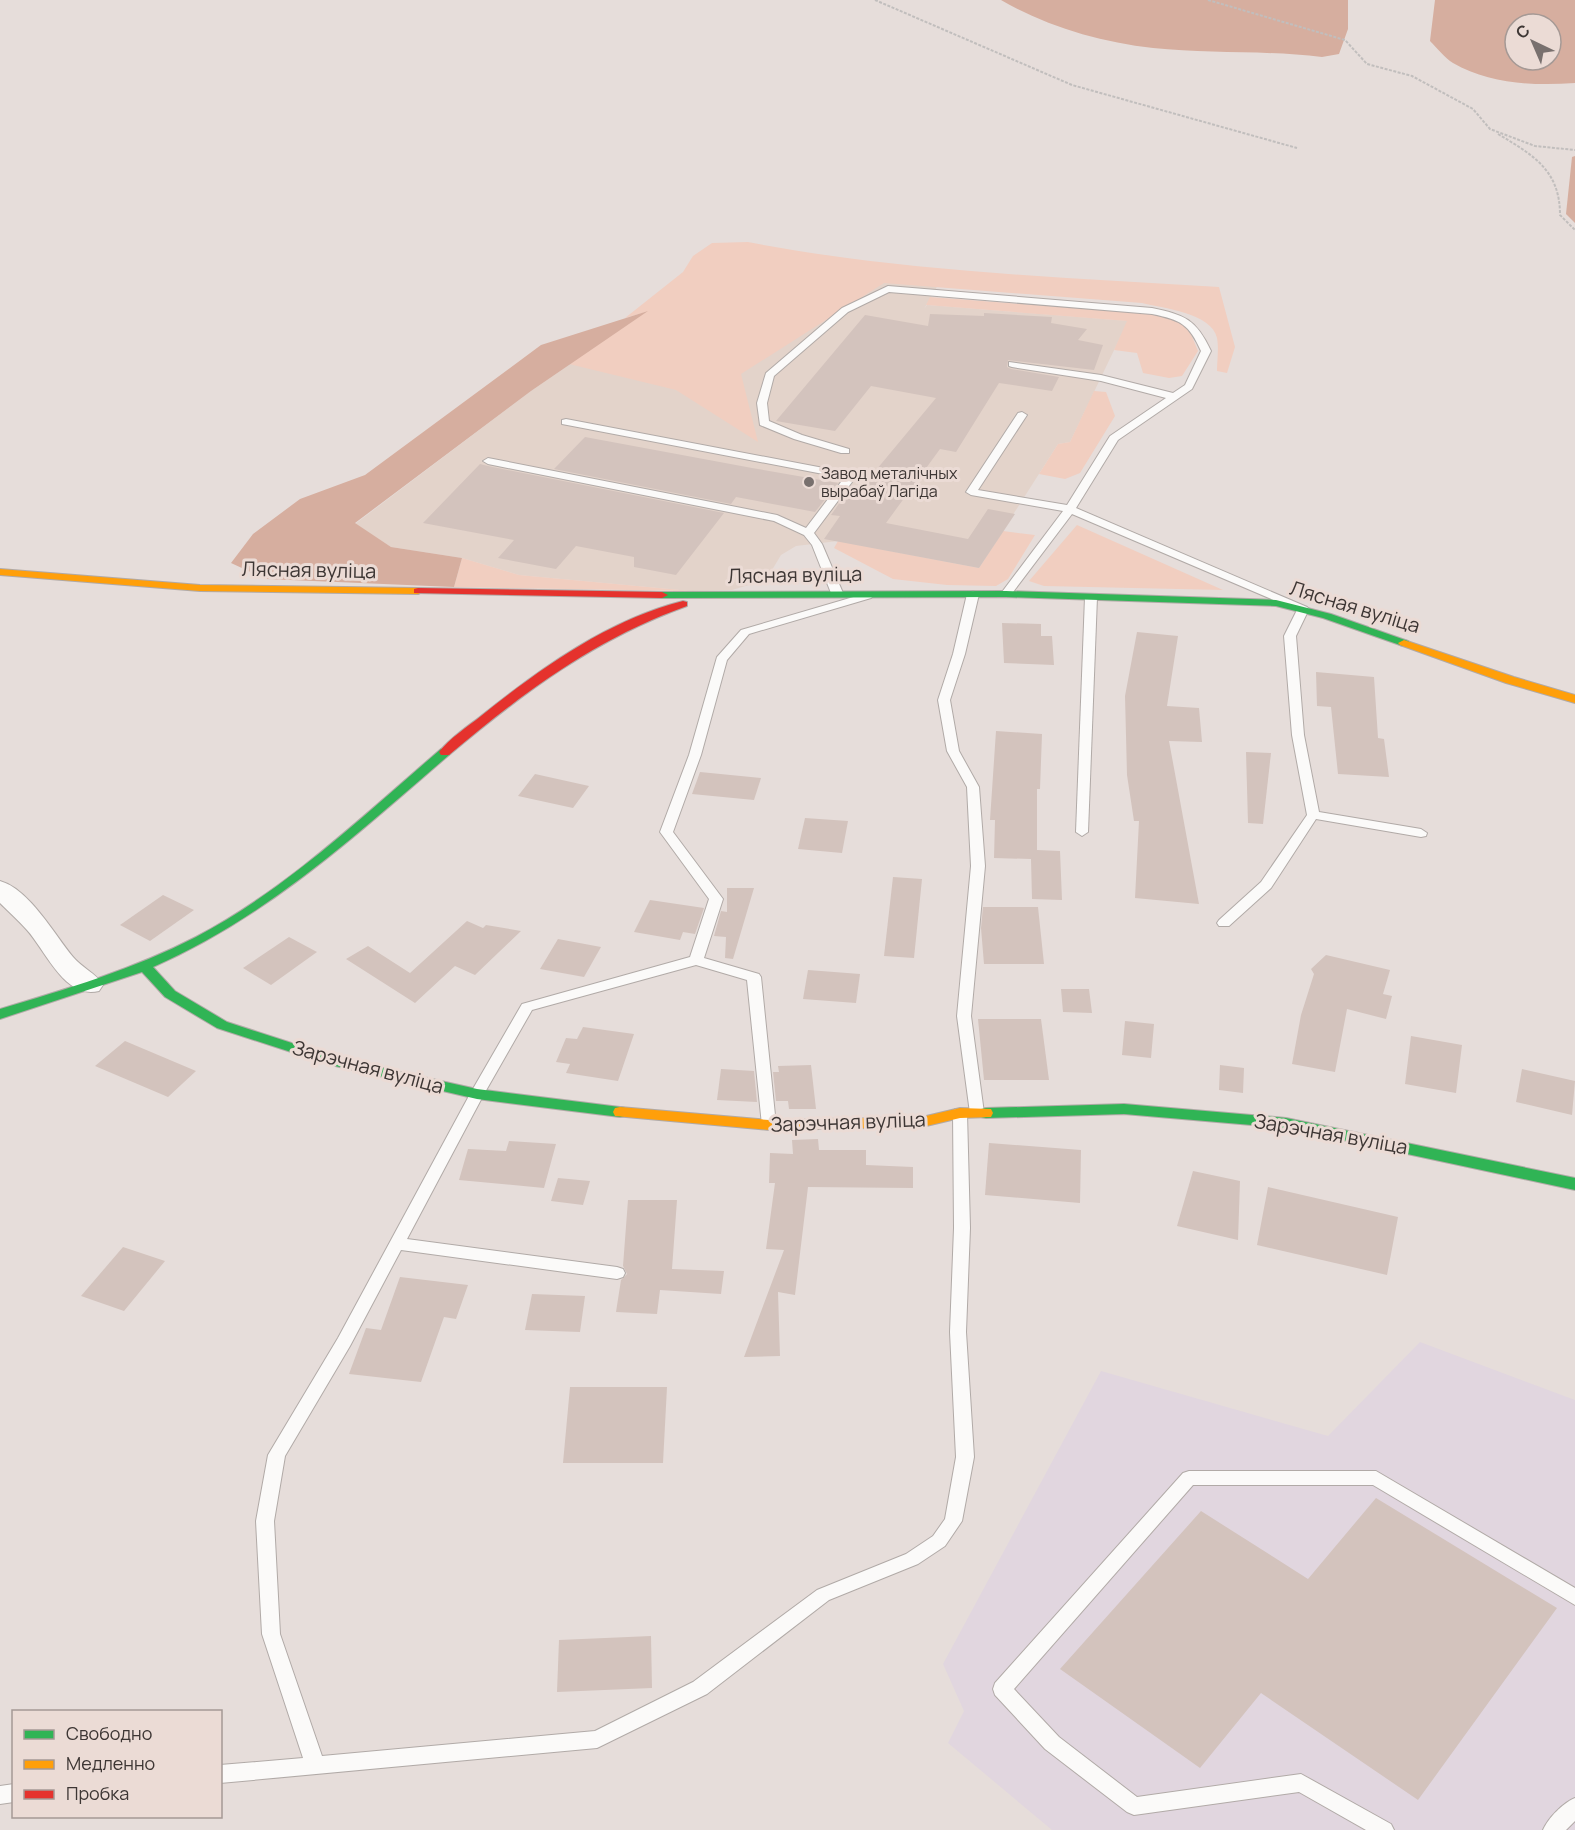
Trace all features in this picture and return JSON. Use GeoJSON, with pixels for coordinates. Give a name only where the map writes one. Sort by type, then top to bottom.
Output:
{"type":"FeatureCollection","features":[{"type":"Feature","properties":{"kind":"street","name":"Лясная вуліца"},"geometry":{"type":"LineString","coordinates":[[0,572],[200,588],[720,596],[755,593],[1006,594],[1255,601],[1303,609],[1510,680],[1575,699]]}},
{"type":"Feature","properties":{"kind":"street"},"geometry":{"type":"LineString","coordinates":[[0,1014],[145,967],[217,932],[258,905],[331,848],[461,738],[548,672],[642,618],[679,605],[720,596]]}},
{"type":"Feature","properties":{"kind":"street"},"geometry":{"type":"LineString","coordinates":[[0,890],[37,925],[65,965],[90,985]]}},
{"type":"Feature","properties":{"kind":"street","name":"Зарэчная вуліца"},"geometry":{"type":"LineString","coordinates":[[145,967],[170,994],[222,1025],[336,1062],[477,1094],[671,1118],[769,1125],[922,1122],[968,1113],[1124,1109],[1286,1123],[1575,1184]]}},
{"type":"Feature","properties":{"kind":"lane"},"geometry":{"type":"LineString","coordinates":[[845,451],[798,437],[764,423],[762,403],[769,375],[845,310],[888,290],[1152,311],[1177,316],[1196,327],[1206,351],[1189,387],[1114,438],[1070,508],[1006,594]]}},
{"type":"Feature","properties":{"kind":"lane"},"geometry":{"type":"LineString","coordinates":[[1012,364],[1101,378],[1175,397]]}},
{"type":"Feature","properties":{"kind":"lane"},"geometry":{"type":"LineString","coordinates":[[1022,415],[971,492],[1070,508],[1303,609],[1290,636],[1298,735],[1313,815],[1266,885],[1224,923]]}},
{"type":"Feature","properties":{"kind":"lane"},"geometry":{"type":"LineString","coordinates":[[566,422],[850,476],[808,533]]}},
{"type":"Feature","properties":{"kind":"lane"},"geometry":{"type":"LineString","coordinates":[[488,461],[777,518],[808,533],[817,544],[837,593]]}},
{"type":"Feature","properties":{"kind":"lane"},"geometry":{"type":"LineString","coordinates":[[696,960],[716,899],[666,832],[695,755],[722,659],[745,632],[874,593]]}},
{"type":"Feature","properties":{"kind":"lane"},"geometry":{"type":"LineString","coordinates":[[222,1774],[597,1739],[700,1688],[823,1595],[912,1559],[939,1541],[953,1521],[965,1457],[958,1332],[968,1113],[964,1016],[978,866],[973,788],[953,751],[944,700],[962,646],[973,594]]}},
{"type":"Feature","properties":{"kind":"lane"},"geometry":{"type":"LineString","coordinates":[[1082,832],[1091,597]]}},
{"type":"Feature","properties":{"kind":"lane"},"geometry":{"type":"LineString","coordinates":[[1313,815],[1421,833]]}},
{"type":"Feature","properties":{"kind":"lane"},"geometry":{"type":"LineString","coordinates":[[315,1766],[271,1634],[265,1521],[277,1455],[344,1342],[477,1094],[527,1007],[696,960],[754,976],[769,1125]]}},
{"type":"Feature","properties":{"kind":"lane"},"geometry":{"type":"LineString","coordinates":[[397,1244],[617,1273]]}},
{"type":"Feature","properties":{"kind":"lane"},"geometry":{"type":"LineString","coordinates":[[1384,1830],[1301,1783],[1134,1806],[1052,1743],[1002,1689],[1189,1478],[1376,1478],[1575,1598]]}},
{"type":"Feature","properties":{"kind":"lane"},"geometry":{"type":"LineString","coordinates":[[1553,1830],[1575,1807]]}},
{"type":"Feature","properties":{"kind":"path"},"geometry":{"type":"LineString","coordinates":[[875,0],[1072,85],[1297,148]]}},
{"type":"Feature","properties":{"kind":"path"},"geometry":{"type":"LineString","coordinates":[[1208,0],[1345,40],[1367,64],[1412,76],[1473,109],[1490,129],[1544,163],[1562,197],[1560,215],[1575,230]]}},
{"type":"Feature","properties":{"kind":"path"},"geometry":{"type":"LineString","coordinates":[[1490,129],[1535,146],[1575,150]]}},
{"type":"Feature","properties":{"kind":"shaded area"},"geometry":{"type":"Polygon","coordinates":[[[1001,0],[1348,0],[1348,29],[1339,54],[1322,57],[1280,53],[1174,50],[1113,42],[1074,32],[1036,18],[1001,0]]]}},
{"type":"Feature","properties":{"kind":"shaded area"},"geometry":{"type":"Polygon","coordinates":[[[1435,0],[1575,0],[1575,83],[1528,84],[1497,79],[1467,70],[1444,56],[1430,41],[1435,0]]]}},
{"type":"Feature","properties":{"kind":"shaded area"},"geometry":{"type":"Polygon","coordinates":[[[1575,156],[1575,223],[1566,214],[1572,157],[1575,156]]]}},
{"type":"Feature","properties":{"kind":"shaded area"},"geometry":{"type":"Polygon","coordinates":[[[748,242],[924,267],[1219,287],[1235,347],[1227,373],[1217,371],[1218,342],[1213,330],[1206,323],[1185,313],[1142,303],[884,283],[741,374],[758,442],[676,390],[569,364],[646,312],[625,318],[683,272],[693,256],[712,243],[748,242]]]}},
{"type":"Feature","properties":{"kind":"shaded area"},"geometry":{"type":"Polygon","coordinates":[[[782,257],[938,285],[924,309],[927,305],[1128,321],[1070,442],[1058,444],[979,568],[838,541],[796,546],[781,555],[766,580],[732,590],[691,591],[519,575],[462,558],[391,547],[355,524],[531,391],[667,298],[782,257]]]}},
{"type":"Feature","properties":{"kind":"shaded area"},"geometry":{"type":"Polygon","coordinates":[[[930,297],[1164,315],[1188,327],[1198,351],[1182,376],[1169,378],[1143,373],[1137,353],[1114,350],[1127,321],[926,305],[930,297]]]}},
{"type":"Feature","properties":{"kind":"shaded area"},"geometry":{"type":"Polygon","coordinates":[[[648,311],[531,391],[355,523],[391,547],[462,558],[454,587],[266,579],[231,563],[253,534],[300,499],[365,475],[541,345],[648,311]]]}},
{"type":"Feature","properties":{"kind":"shaded area"},"geometry":{"type":"Polygon","coordinates":[[[1094,391],[1106,392],[1115,416],[1080,473],[1065,479],[1039,474],[1058,444],[1070,442],[1094,391]]]}},
{"type":"Feature","properties":{"kind":"shaded area"},"geometry":{"type":"Polygon","coordinates":[[[1077,525],[1223,590],[1044,586],[1029,581],[1077,525]]]}},
{"type":"Feature","properties":{"kind":"shaded area"},"geometry":{"type":"Polygon","coordinates":[[[1003,531],[1035,535],[1008,579],[996,586],[947,585],[893,579],[834,548],[838,541],[979,568],[1003,531]]]}},
{"type":"Feature","properties":{"kind":"shaded area"},"geometry":{"type":"Polygon","coordinates":[[[462,558],[519,575],[691,591],[454,587],[462,558]]]}},
{"type":"Feature","properties":{"kind":"shaded area"},"geometry":{"type":"Polygon","coordinates":[[[1420,1342],[1575,1400],[1575,1830],[1052,1830],[948,1743],[964,1711],[943,1664],[1101,1371],[1328,1436],[1420,1342]]]}},
{"type":"Feature","properties":{"kind":"building"},"geometry":{"type":"Polygon","coordinates":[[[984,313],[1052,317],[1051,323],[1087,329],[1078,340],[1103,345],[1094,370],[1008,360],[1007,367],[1011,369],[1059,377],[1052,391],[999,383],[956,452],[940,449],[886,523],[968,539],[988,509],[1015,514],[979,568],[824,539],[840,516],[831,515],[852,485],[862,487],[936,398],[871,386],[835,431],[776,421],[865,315],[928,326],[930,314],[984,316],[984,313]]]}},
{"type":"Feature","properties":{"kind":"building"},"geometry":{"type":"Polygon","coordinates":[[[585,437],[838,483],[815,512],[736,497],[731,504],[554,469],[585,437]]]}},
{"type":"Feature","properties":{"kind":"building"},"geometry":{"type":"Polygon","coordinates":[[[480,464],[724,513],[676,575],[634,567],[634,557],[576,546],[556,569],[498,558],[514,540],[423,523],[480,464]]]}},
{"type":"Feature","properties":{"kind":"building"},"geometry":{"type":"Polygon","coordinates":[[[1002,623],[1041,624],[1041,636],[1052,636],[1054,665],[1004,663],[1002,623]]]}},
{"type":"Feature","properties":{"kind":"building"},"geometry":{"type":"Polygon","coordinates":[[[1137,632],[1178,636],[1167,706],[1199,708],[1202,742],[1169,741],[1199,904],[1135,898],[1139,821],[1134,821],[1127,775],[1125,696],[1137,632]]]}},
{"type":"Feature","properties":{"kind":"building"},"geometry":{"type":"Polygon","coordinates":[[[1316,672],[1374,677],[1378,738],[1384,739],[1389,777],[1338,774],[1331,707],[1317,706],[1316,672]]]}},
{"type":"Feature","properties":{"kind":"building"},"geometry":{"type":"Polygon","coordinates":[[[996,731],[1042,734],[1040,789],[1037,789],[1037,850],[1060,851],[1062,900],[1032,899],[1031,859],[994,858],[995,820],[990,820],[996,731]]]}},
{"type":"Feature","properties":{"kind":"building"},"geometry":{"type":"Polygon","coordinates":[[[1246,752],[1271,753],[1263,824],[1248,823],[1246,752]]]}},
{"type":"Feature","properties":{"kind":"building"},"geometry":{"type":"Polygon","coordinates":[[[700,772],[761,778],[754,800],[692,794],[700,772]]]}},
{"type":"Feature","properties":{"kind":"building"},"geometry":{"type":"Polygon","coordinates":[[[535,774],[589,786],[573,808],[518,796],[535,774]]]}},
{"type":"Feature","properties":{"kind":"building"},"geometry":{"type":"Polygon","coordinates":[[[805,818],[848,821],[842,853],[798,849],[805,818]]]}},
{"type":"Feature","properties":{"kind":"building"},"geometry":{"type":"Polygon","coordinates":[[[893,877],[922,879],[914,958],[884,956],[893,877]]]}},
{"type":"Feature","properties":{"kind":"building"},"geometry":{"type":"Polygon","coordinates":[[[727,888],[754,888],[733,959],[725,958],[726,937],[714,936],[721,911],[727,912],[727,888]]]}},
{"type":"Feature","properties":{"kind":"building"},"geometry":{"type":"Polygon","coordinates":[[[163,895],[194,910],[150,941],[120,925],[163,895]]]}},
{"type":"Feature","properties":{"kind":"building"},"geometry":{"type":"Polygon","coordinates":[[[650,900],[704,908],[695,934],[683,932],[680,940],[634,932],[650,900]]]}},
{"type":"Feature","properties":{"kind":"building"},"geometry":{"type":"Polygon","coordinates":[[[983,907],[1038,907],[1044,964],[984,964],[981,928],[983,907]]]}},
{"type":"Feature","properties":{"kind":"building"},"geometry":{"type":"Polygon","coordinates":[[[467,921],[483,928],[486,925],[521,931],[475,975],[455,966],[415,1003],[346,959],[368,946],[410,973],[467,921]]]}},
{"type":"Feature","properties":{"kind":"building"},"geometry":{"type":"Polygon","coordinates":[[[289,937],[317,952],[271,985],[243,968],[289,937]]]}},
{"type":"Feature","properties":{"kind":"building"},"geometry":{"type":"Polygon","coordinates":[[[558,939],[601,947],[584,977],[540,969],[558,939]]]}},
{"type":"Feature","properties":{"kind":"building"},"geometry":{"type":"Polygon","coordinates":[[[1326,955],[1390,970],[1383,994],[1392,996],[1386,1019],[1347,1009],[1335,1072],[1292,1064],[1301,1015],[1314,974],[1311,969],[1326,955]]]}},
{"type":"Feature","properties":{"kind":"building"},"geometry":{"type":"Polygon","coordinates":[[[808,970],[860,974],[856,1003],[803,999],[808,970]]]}},
{"type":"Feature","properties":{"kind":"building"},"geometry":{"type":"Polygon","coordinates":[[[1061,989],[1089,989],[1092,1013],[1063,1012],[1061,989]]]}},
{"type":"Feature","properties":{"kind":"building"},"geometry":{"type":"Polygon","coordinates":[[[978,1019],[1041,1019],[1049,1080],[984,1080],[978,1019]]]}},
{"type":"Feature","properties":{"kind":"building"},"geometry":{"type":"Polygon","coordinates":[[[1125,1021],[1154,1024],[1151,1058],[1122,1055],[1125,1021]]]}},
{"type":"Feature","properties":{"kind":"building"},"geometry":{"type":"Polygon","coordinates":[[[583,1027],[634,1034],[618,1081],[566,1073],[570,1064],[556,1062],[566,1038],[577,1039],[583,1027]]]}},
{"type":"Feature","properties":{"kind":"building"},"geometry":{"type":"Polygon","coordinates":[[[1411,1036],[1462,1045],[1456,1093],[1405,1084],[1411,1036]]]}},
{"type":"Feature","properties":{"kind":"building"},"geometry":{"type":"Polygon","coordinates":[[[125,1041],[196,1071],[168,1097],[95,1066],[125,1041]]]}},
{"type":"Feature","properties":{"kind":"building"},"geometry":{"type":"Polygon","coordinates":[[[811,1065],[816,1109],[789,1109],[788,1101],[776,1101],[773,1072],[779,1072],[778,1066],[811,1065]]]}},
{"type":"Feature","properties":{"kind":"building"},"geometry":{"type":"Polygon","coordinates":[[[1220,1065],[1244,1068],[1243,1093],[1219,1090],[1220,1065]]]}},
{"type":"Feature","properties":{"kind":"building"},"geometry":{"type":"Polygon","coordinates":[[[721,1069],[754,1071],[757,1102],[717,1100],[721,1069]]]}},
{"type":"Feature","properties":{"kind":"building"},"geometry":{"type":"Polygon","coordinates":[[[1522,1069],[1575,1081],[1572,1115],[1516,1102],[1522,1069]]]}},
{"type":"Feature","properties":{"kind":"building"},"geometry":{"type":"Polygon","coordinates":[[[818,1139],[819,1150],[866,1150],[866,1165],[913,1167],[913,1188],[808,1187],[795,1295],[778,1292],[780,1356],[744,1357],[784,1250],[766,1249],[775,1183],[769,1183],[770,1153],[793,1154],[792,1140],[818,1139]]]}},
{"type":"Feature","properties":{"kind":"building"},"geometry":{"type":"Polygon","coordinates":[[[509,1141],[556,1144],[544,1188],[459,1180],[468,1149],[506,1151],[509,1141]]]}},
{"type":"Feature","properties":{"kind":"building"},"geometry":{"type":"Polygon","coordinates":[[[989,1143],[1081,1150],[1080,1203],[985,1195],[989,1143]]]}},
{"type":"Feature","properties":{"kind":"building"},"geometry":{"type":"Polygon","coordinates":[[[1193,1171],[1240,1181],[1238,1240],[1177,1226],[1193,1171]]]}},
{"type":"Feature","properties":{"kind":"building"},"geometry":{"type":"Polygon","coordinates":[[[558,1178],[590,1181],[583,1205],[551,1201],[558,1178]]]}},
{"type":"Feature","properties":{"kind":"building"},"geometry":{"type":"Polygon","coordinates":[[[1268,1187],[1398,1217],[1387,1275],[1257,1245],[1268,1187]]]}},
{"type":"Feature","properties":{"kind":"building"},"geometry":{"type":"Polygon","coordinates":[[[628,1200],[677,1200],[672,1269],[724,1271],[721,1294],[660,1290],[657,1314],[616,1312],[621,1280],[627,1274],[623,1266],[628,1200]]]}},
{"type":"Feature","properties":{"kind":"building"},"geometry":{"type":"Polygon","coordinates":[[[123,1247],[165,1261],[124,1311],[81,1296],[123,1247]]]}},
{"type":"Feature","properties":{"kind":"building"},"geometry":{"type":"Polygon","coordinates":[[[400,1277],[468,1285],[456,1319],[444,1317],[421,1382],[349,1374],[366,1328],[381,1330],[400,1277]]]}},
{"type":"Feature","properties":{"kind":"building"},"geometry":{"type":"Polygon","coordinates":[[[532,1294],[585,1296],[580,1332],[525,1330],[532,1294]]]}},
{"type":"Feature","properties":{"kind":"building"},"geometry":{"type":"Polygon","coordinates":[[[570,1387],[667,1387],[663,1463],[563,1463],[570,1387]]]}},
{"type":"Feature","properties":{"kind":"building"},"geometry":{"type":"Polygon","coordinates":[[[1376,1498],[1557,1608],[1418,1800],[1261,1693],[1200,1768],[1060,1669],[1201,1511],[1308,1579],[1376,1498]]]}},
{"type":"Feature","properties":{"kind":"building"},"geometry":{"type":"Polygon","coordinates":[[[651,1636],[652,1688],[557,1692],[559,1640],[651,1636]]]}},
{"type":"Feature","properties":{"kind":"traffic: fast"},"geometry":{"type":"LineString","coordinates":[[662,595],[1006,594],[1276,603],[1327,616],[1404,643]]}},
{"type":"Feature","properties":{"kind":"traffic: fast"},"geometry":{"type":"LineString","coordinates":[[0,1014],[146,965],[228,924],[313,864],[445,752]]}},
{"type":"Feature","properties":{"kind":"traffic: fast"},"geometry":{"type":"LineString","coordinates":[[145,967],[170,994],[222,1025],[336,1062],[477,1094],[620,1112]]}},
{"type":"Feature","properties":{"kind":"traffic: fast"},"geometry":{"type":"LineString","coordinates":[[986,1113],[1124,1109],[1286,1123],[1575,1184]]}},
{"type":"Feature","properties":{"kind":"traffic: slow"},"geometry":{"type":"LineString","coordinates":[[0,572],[200,588],[418,591]]}},
{"type":"Feature","properties":{"kind":"traffic: slow"},"geometry":{"type":"LineString","coordinates":[[1404,643],[1510,680],[1575,699]]}},
{"type":"Feature","properties":{"kind":"traffic: slow"},"geometry":{"type":"LineString","coordinates":[[620,1112],[769,1125],[922,1122],[960,1113],[986,1113]]}},
{"type":"Feature","properties":{"kind":"traffic: jam"},"geometry":{"type":"LineString","coordinates":[[418,591],[662,595]]}},
{"type":"Feature","properties":{"kind":"traffic: jam"},"geometry":{"type":"LineString","coordinates":[[445,752],[528,686],[587,647],[650,615],[683,604]]}},
{"type":"Feature","properties":{"kind":"place","name":"Завод металічных вырабаў Лагіда"},"geometry":{"type":"Point","coordinates":[809,482]}}]}
